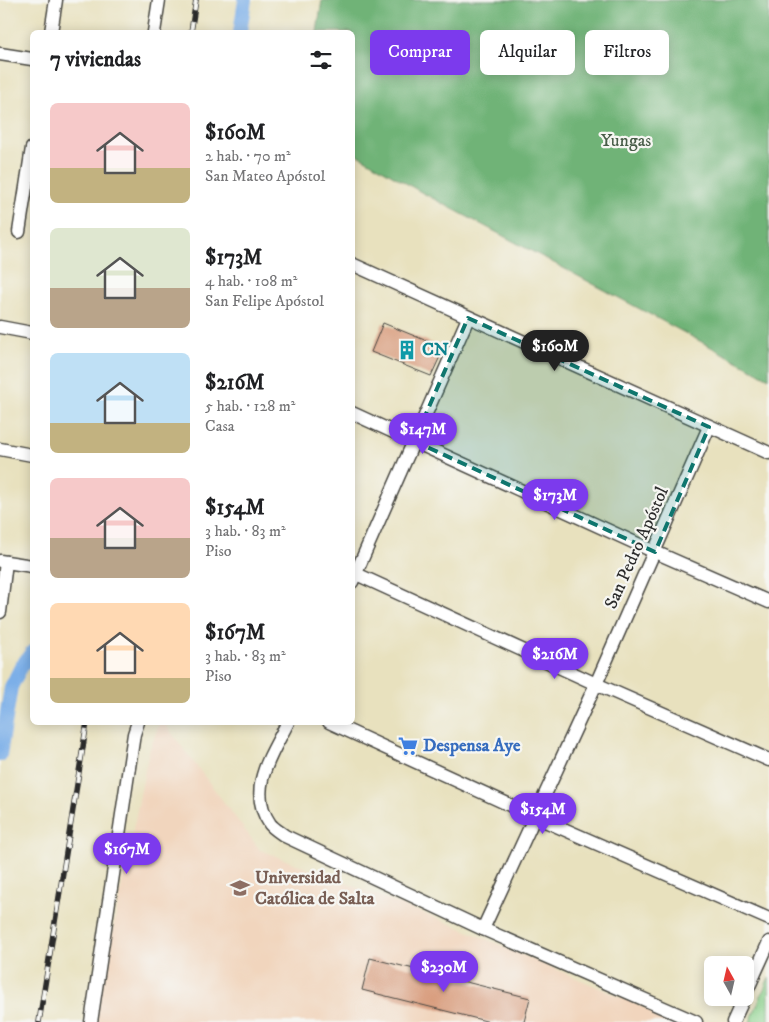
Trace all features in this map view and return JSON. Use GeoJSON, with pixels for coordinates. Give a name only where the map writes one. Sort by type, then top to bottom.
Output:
{"type":"FeatureCollection","features":[{"type":"Feature","properties":{"kind":"street"},"geometry":{"type":"LineString","coordinates":[[51,30],[56,0]]}},
{"type":"Feature","properties":{"kind":"street"},"geometry":{"type":"LineString","coordinates":[[154,30],[159,0]]}},
{"type":"Feature","properties":{"kind":"street"},"geometry":{"type":"LineString","coordinates":[[0,54],[30,59]]}},
{"type":"Feature","properties":{"kind":"street"},"geometry":{"type":"LineString","coordinates":[[19,232],[30,161]]}},
{"type":"Feature","properties":{"kind":"street"},"geometry":{"type":"LineString","coordinates":[[355,265],[769,453]]}},
{"type":"Feature","properties":{"kind":"street"},"geometry":{"type":"LineString","coordinates":[[355,574],[468,318]]}},
{"type":"Feature","properties":{"kind":"street"},"geometry":{"type":"LineString","coordinates":[[0,327],[30,333]]}},
{"type":"Feature","properties":{"kind":"street"},"geometry":{"type":"LineString","coordinates":[[355,414],[655,552],[769,602]]}},
{"type":"Feature","properties":{"kind":"street","name":"San Pedro Apóstol"},"geometry":{"type":"LineString","coordinates":[[483,929],[596,684],[709,427]]}},
{"type":"Feature","properties":{"kind":"street"},"geometry":{"type":"LineString","coordinates":[[0,449],[30,455]]}},
{"type":"Feature","properties":{"kind":"street"},"geometry":{"type":"LineString","coordinates":[[0,612],[3,562],[30,566]]}},
{"type":"Feature","properties":{"kind":"street"},"geometry":{"type":"LineString","coordinates":[[355,576],[769,760]]}},
{"type":"Feature","properties":{"kind":"street"},"geometry":{"type":"LineString","coordinates":[[91,1022],[132,743],[137,725]]}},
{"type":"Feature","properties":{"kind":"street"},"geometry":{"type":"LineString","coordinates":[[287,725],[264,771],[260,785],[260,798],[265,813],[271,825],[285,836],[483,929],[696,1022]]}},
{"type":"Feature","properties":{"kind":"street"},"geometry":{"type":"LineString","coordinates":[[336,725],[536,817],[769,919]]}},
{"type":"Feature","properties":{"kind":"street"},"geometry":{"type":"LineString","coordinates":[[754,974],[769,942]]}},
{"type":"Feature","properties":{"kind":"street"},"geometry":{"type":"LineString","coordinates":[[733,1022],[740,1006]]}},
{"type":"Feature","properties":{"kind":"highlighted area"},"geometry":{"type":"Polygon","coordinates":[[[468,318],[709,427],[655,552],[414,441],[468,318]]]}},
{"type":"Feature","properties":{"kind":"shaded area","name":"Universidad Católica de Salta"},"geometry":{"type":"Polygon","coordinates":[[[159,725],[166,725],[260,850],[456,926],[678,1022],[94,1022],[149,751],[159,725]]]}},
{"type":"Feature","properties":{"kind":"green space","name":"Yungas"},"geometry":{"type":"Polygon","coordinates":[[[322,0],[769,0],[769,378],[421,192],[355,153],[355,30],[317,30],[322,0]]]}},
{"type":"Feature","properties":{"kind":"green space"},"geometry":{"type":"Polygon","coordinates":[[[769,977],[769,1022],[750,1022],[769,977]]]}},
{"type":"Feature","properties":{"kind":"building","name":"CN"},"geometry":{"type":"Polygon","coordinates":[[[383,323],[444,348],[431,376],[371,352],[383,323]]]}},
{"type":"Feature","properties":{"kind":"building"},"geometry":{"type":"Polygon","coordinates":[[[370,958],[530,998],[524,1022],[490,1022],[362,990],[370,958]]]}},
{"type":"Feature","properties":{"kind":"waterway"},"geometry":{"type":"LineString","coordinates":[[240,30],[245,0]]}},
{"type":"Feature","properties":{"kind":"waterway"},"geometry":{"type":"LineString","coordinates":[[0,755],[11,687],[21,667],[30,655]]}},
{"type":"Feature","properties":{"kind":"railway"},"geometry":{"type":"LineString","coordinates":[[191,30],[196,0]]}},
{"type":"Feature","properties":{"kind":"railway"},"geometry":{"type":"LineString","coordinates":[[39,1022],[87,725]]}},
{"type":"Feature","properties":{"kind":"place","name":"CN"},"geometry":{"type":"Point","coordinates":[407,350]}},
{"type":"Feature","properties":{"kind":"place","name":"Despensa Aye"},"geometry":{"type":"Point","coordinates":[408,746]}},
{"type":"Feature","properties":{"kind":"place","name":"Universidad Católica de Salta"},"geometry":{"type":"Point","coordinates":[240,888]}}]}
